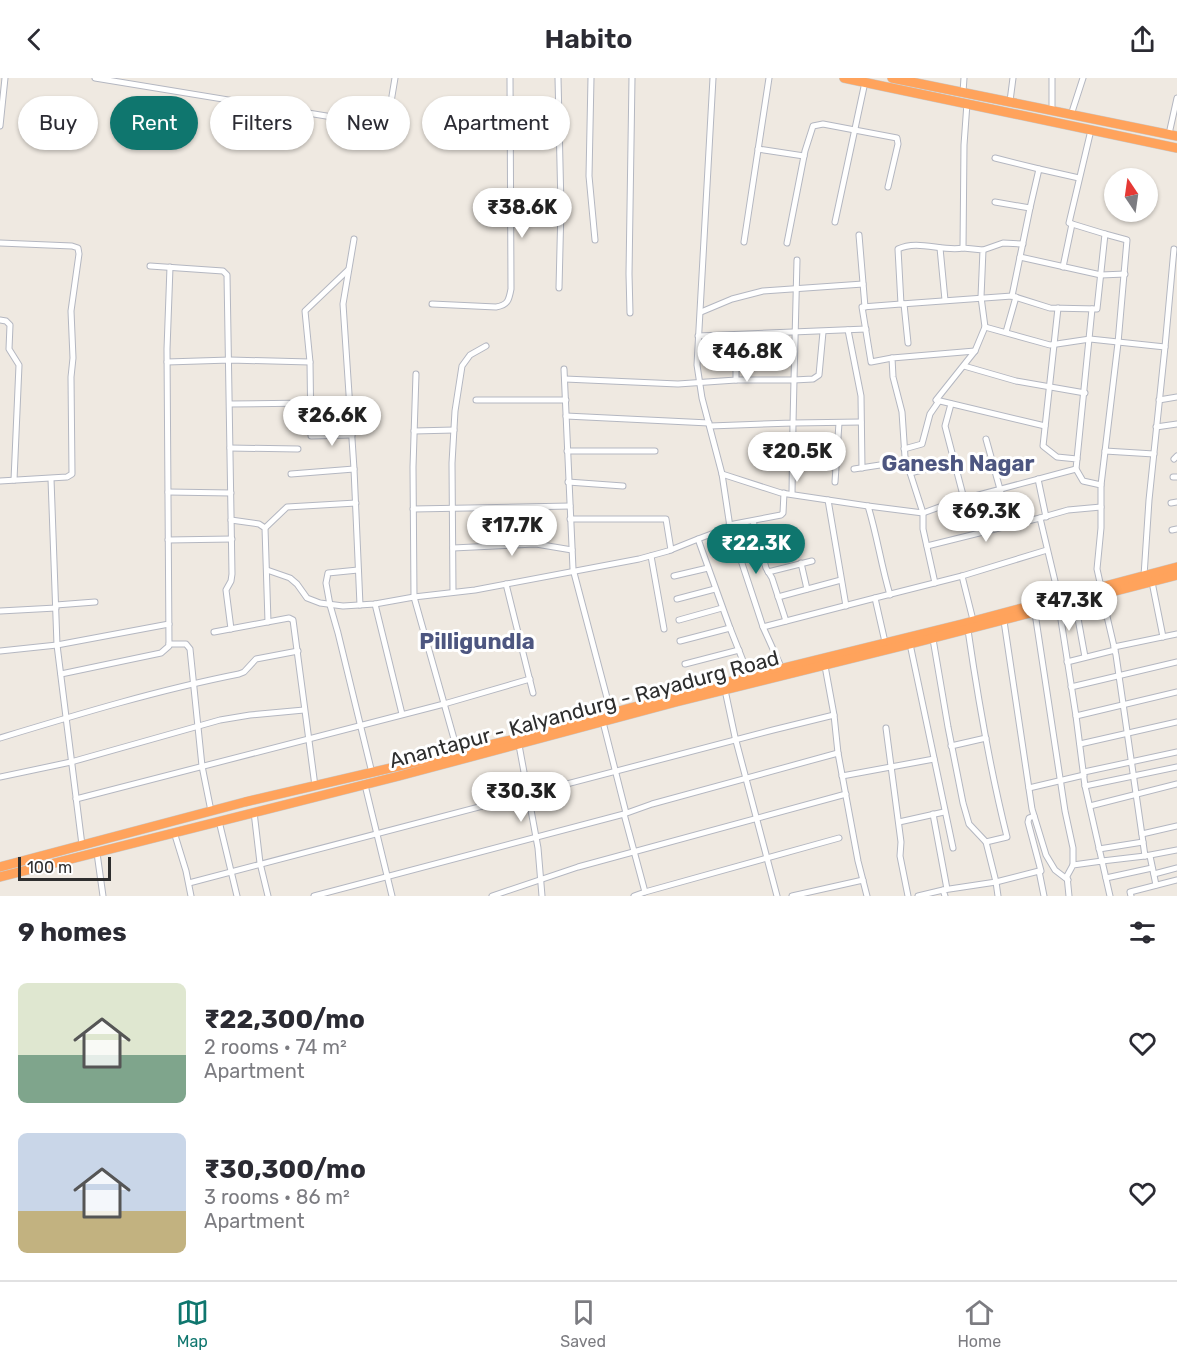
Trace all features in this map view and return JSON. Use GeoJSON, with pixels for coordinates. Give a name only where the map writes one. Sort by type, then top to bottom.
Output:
{"type":"FeatureCollection","features":[{"type":"Feature","properties":{"kind":"highway"},"geometry":{"type":"LineString","coordinates":[[844,78],[1177,148]]}},
{"type":"Feature","properties":{"kind":"highway"},"geometry":{"type":"LineString","coordinates":[[892,78],[921,81],[963,92],[1173,135]]}},
{"type":"Feature","properties":{"kind":"highway","name":"Anantapur - Kalyandurg - Rayadurg Road"},"geometry":{"type":"LineString","coordinates":[[1148,579],[1177,567]]}},
{"type":"Feature","properties":{"kind":"highway","name":"Anantapur - Kalyandurg - Rayadurg Road"},"geometry":{"type":"LineString","coordinates":[[0,877],[365,784],[749,676],[825,666],[933,639],[1059,602],[1148,579],[1177,575]]}},
{"type":"Feature","properties":{"kind":"highway","name":"Anantapur - Kalyandurg - Rayadurg Road"},"geometry":{"type":"LineString","coordinates":[[0,867],[315,786],[519,745],[725,690],[885,642],[1004,621],[1035,613],[1059,602],[1075,602],[1102,591]]}},
{"type":"Feature","properties":{"kind":"street"},"geometry":{"type":"LineString","coordinates":[[0,126],[4,78]]}},
{"type":"Feature","properties":{"kind":"street"},"geometry":{"type":"LineString","coordinates":[[95,78],[387,126],[395,78]]}},
{"type":"Feature","properties":{"kind":"street"},"geometry":{"type":"LineString","coordinates":[[432,304],[496,307],[505,305],[508,301],[511,289],[510,78]]}},
{"type":"Feature","properties":{"kind":"street"},"geometry":{"type":"LineString","coordinates":[[558,78],[561,207],[559,288]]}},
{"type":"Feature","properties":{"kind":"street"},"geometry":{"type":"LineString","coordinates":[[591,78],[590,176],[595,240]]}},
{"type":"Feature","properties":{"kind":"street"},"geometry":{"type":"LineString","coordinates":[[630,313],[632,78]]}},
{"type":"Feature","properties":{"kind":"street"},"geometry":{"type":"LineString","coordinates":[[713,78],[697,365],[702,398],[722,474],[729,526],[763,627],[782,672]]}},
{"type":"Feature","properties":{"kind":"street"},"geometry":{"type":"LineString","coordinates":[[744,242],[769,78]]}},
{"type":"Feature","properties":{"kind":"street"},"geometry":{"type":"LineString","coordinates":[[963,92],[964,78]]}},
{"type":"Feature","properties":{"kind":"street"},"geometry":{"type":"LineString","coordinates":[[1010,101],[1013,78]]}},
{"type":"Feature","properties":{"kind":"street"},"geometry":{"type":"LineString","coordinates":[[1052,78],[1052,111]]}},
{"type":"Feature","properties":{"kind":"street"},"geometry":{"type":"LineString","coordinates":[[1071,115],[1083,78]]}},
{"type":"Feature","properties":{"kind":"street"},"geometry":{"type":"LineString","coordinates":[[835,222],[865,82]]}},
{"type":"Feature","properties":{"kind":"street"},"geometry":{"type":"LineString","coordinates":[[1173,135],[1177,98]]}},
{"type":"Feature","properties":{"kind":"street"},"geometry":{"type":"LineString","coordinates":[[963,248],[964,145],[967,103]]}},
{"type":"Feature","properties":{"kind":"street"},"geometry":{"type":"LineString","coordinates":[[787,243],[804,156],[813,126],[821,124],[897,138],[888,187]]}},
{"type":"Feature","properties":{"kind":"street"},"geometry":{"type":"LineString","coordinates":[[1090,130],[1069,223],[1127,240],[1118,343],[1101,485],[1101,528],[1097,568],[1115,649],[1138,794],[1143,842],[1156,885]]}},
{"type":"Feature","properties":{"kind":"street"},"geometry":{"type":"LineString","coordinates":[[758,149],[804,156]]}},
{"type":"Feature","properties":{"kind":"street"},"geometry":{"type":"LineString","coordinates":[[995,159],[1079,178]]}},
{"type":"Feature","properties":{"kind":"street"},"geometry":{"type":"LineString","coordinates":[[1006,332],[1039,169]]}},
{"type":"Feature","properties":{"kind":"street"},"geometry":{"type":"LineString","coordinates":[[995,202],[1030,208]]}},
{"type":"Feature","properties":{"kind":"street"},"geometry":{"type":"LineString","coordinates":[[1063,267],[1072,224]]}},
{"type":"Feature","properties":{"kind":"street"},"geometry":{"type":"LineString","coordinates":[[865,307],[1014,296],[1050,308],[1097,309],[1106,234]]}},
{"type":"Feature","properties":{"kind":"street"},"geometry":{"type":"LineString","coordinates":[[860,235],[865,307],[862,307],[871,362],[975,351]]}},
{"type":"Feature","properties":{"kind":"street"},"geometry":{"type":"LineString","coordinates":[[354,239],[343,304],[360,605]]}},
{"type":"Feature","properties":{"kind":"street"},"geometry":{"type":"LineString","coordinates":[[0,243],[72,246],[78,248],[79,254],[71,310],[73,471],[67,477],[0,481]]}},
{"type":"Feature","properties":{"kind":"street"},"geometry":{"type":"LineString","coordinates":[[908,343],[898,249],[906,245],[954,250],[963,248],[983,250],[1003,243],[1023,244]]}},
{"type":"Feature","properties":{"kind":"street"},"geometry":{"type":"LineString","coordinates":[[940,248],[945,300]]}},
{"type":"Feature","properties":{"kind":"street"},"geometry":{"type":"LineString","coordinates":[[1163,637],[1148,579],[1156,427],[1166,347],[1174,249]]}},
{"type":"Feature","properties":{"kind":"street"},"geometry":{"type":"LineString","coordinates":[[939,401],[936,400],[975,351],[985,327],[981,297],[983,250]]}},
{"type":"Feature","properties":{"kind":"street"},"geometry":{"type":"LineString","coordinates":[[1020,257],[1101,275],[1125,274]]}},
{"type":"Feature","properties":{"kind":"street"},"geometry":{"type":"LineString","coordinates":[[792,494],[797,260]]}},
{"type":"Feature","properties":{"kind":"street"},"geometry":{"type":"LineString","coordinates":[[150,266],[226,272],[230,360],[232,539],[232,579],[226,590],[231,629]]}},
{"type":"Feature","properties":{"kind":"street"},"geometry":{"type":"LineString","coordinates":[[61,674],[161,653],[167,649],[169,644],[167,362],[170,267]]}},
{"type":"Feature","properties":{"kind":"street"},"geometry":{"type":"LineString","coordinates":[[349,269],[304,311],[310,362],[311,436],[352,435]]}},
{"type":"Feature","properties":{"kind":"street"},"geometry":{"type":"LineString","coordinates":[[701,312],[732,299],[763,291],[863,284]]}},
{"type":"Feature","properties":{"kind":"street"},"geometry":{"type":"LineString","coordinates":[[1058,308],[1043,446],[1057,457],[1077,459]]}},
{"type":"Feature","properties":{"kind":"street"},"geometry":{"type":"LineString","coordinates":[[1092,309],[1076,469],[1083,481],[1101,485]]}},
{"type":"Feature","properties":{"kind":"street"},"geometry":{"type":"LineString","coordinates":[[0,320],[10,325],[9,349],[19,365],[14,480]]}},
{"type":"Feature","properties":{"kind":"street"},"geometry":{"type":"LineString","coordinates":[[985,327],[1053,345],[1090,339],[1166,347]]}},
{"type":"Feature","properties":{"kind":"street"},"geometry":{"type":"LineString","coordinates":[[698,336],[866,329]]}},
{"type":"Feature","properties":{"kind":"street"},"geometry":{"type":"LineString","coordinates":[[848,330],[861,396],[862,468]]}},
{"type":"Feature","properties":{"kind":"street"},"geometry":{"type":"LineString","coordinates":[[565,379],[678,384],[736,380],[813,379],[819,375],[823,332]]}},
{"type":"Feature","properties":{"kind":"street"},"geometry":{"type":"LineString","coordinates":[[736,335],[736,380]]}},
{"type":"Feature","properties":{"kind":"street"},"geometry":{"type":"LineString","coordinates":[[453,592],[454,430],[462,366],[470,355],[486,346]]}},
{"type":"Feature","properties":{"kind":"street"},"geometry":{"type":"LineString","coordinates":[[892,358],[893,377],[902,412],[906,461],[923,513],[923,529],[935,583]]}},
{"type":"Feature","properties":{"kind":"street"},"geometry":{"type":"LineString","coordinates":[[167,362],[230,360],[310,362]]}},
{"type":"Feature","properties":{"kind":"street"},"geometry":{"type":"LineString","coordinates":[[964,366],[1016,381],[1085,393]]}},
{"type":"Feature","properties":{"kind":"street"},"geometry":{"type":"LineString","coordinates":[[564,369],[574,571],[611,713]]}},
{"type":"Feature","properties":{"kind":"street"},"geometry":{"type":"LineString","coordinates":[[416,374],[414,597],[459,756]]}},
{"type":"Feature","properties":{"kind":"street"},"geometry":{"type":"LineString","coordinates":[[1159,400],[1177,397]]}},
{"type":"Feature","properties":{"kind":"street"},"geometry":{"type":"LineString","coordinates":[[476,400],[566,400]]}},
{"type":"Feature","properties":{"kind":"street"},"geometry":{"type":"LineString","coordinates":[[904,449],[922,444],[930,414],[939,401]]}},
{"type":"Feature","properties":{"kind":"street"},"geometry":{"type":"LineString","coordinates":[[939,401],[1045,426]]}},
{"type":"Feature","properties":{"kind":"street"},"geometry":{"type":"LineString","coordinates":[[230,404],[310,403]]}},
{"type":"Feature","properties":{"kind":"street"},"geometry":{"type":"LineString","coordinates":[[951,404],[945,426],[964,499]]}},
{"type":"Feature","properties":{"kind":"street"},"geometry":{"type":"LineString","coordinates":[[566,416],[709,425],[861,422]]}},
{"type":"Feature","properties":{"kind":"street"},"geometry":{"type":"LineString","coordinates":[[835,482],[838,423]]}},
{"type":"Feature","properties":{"kind":"street"},"geometry":{"type":"LineString","coordinates":[[1156,427],[1177,424]]}},
{"type":"Feature","properties":{"kind":"street"},"geometry":{"type":"LineString","coordinates":[[414,431],[454,430]]}},
{"type":"Feature","properties":{"kind":"street"},"geometry":{"type":"LineString","coordinates":[[986,439],[1010,525]]}},
{"type":"Feature","properties":{"kind":"street"},"geometry":{"type":"LineString","coordinates":[[230,448],[298,449]]}},
{"type":"Feature","properties":{"kind":"street"},"geometry":{"type":"LineString","coordinates":[[567,451],[656,451]]}},
{"type":"Feature","properties":{"kind":"street"},"geometry":{"type":"LineString","coordinates":[[1106,451],[1154,454]]}},
{"type":"Feature","properties":{"kind":"street"},"geometry":{"type":"LineString","coordinates":[[854,469],[906,461]]}},
{"type":"Feature","properties":{"kind":"street"},"geometry":{"type":"LineString","coordinates":[[910,473],[954,462]]}},
{"type":"Feature","properties":{"kind":"street"},"geometry":{"type":"LineString","coordinates":[[291,474],[354,469]]}},
{"type":"Feature","properties":{"kind":"street"},"geometry":{"type":"LineString","coordinates":[[722,474],[784,493],[923,513],[964,499],[1076,469]]}},
{"type":"Feature","properties":{"kind":"street"},"geometry":{"type":"LineString","coordinates":[[51,479],[57,645],[82,845]]}},
{"type":"Feature","properties":{"kind":"street"},"geometry":{"type":"LineString","coordinates":[[1038,479],[1047,550],[1059,602],[1085,786],[1110,896]]}},
{"type":"Feature","properties":{"kind":"street"},"geometry":{"type":"LineString","coordinates":[[568,482],[623,486]]}},
{"type":"Feature","properties":{"kind":"street"},"geometry":{"type":"LineString","coordinates":[[168,492],[231,493]]}},
{"type":"Feature","properties":{"kind":"street"},"geometry":{"type":"LineString","coordinates":[[267,570],[290,578],[308,598],[330,605],[375,604],[506,584],[651,556],[729,526],[782,514],[784,493]]}},
{"type":"Feature","properties":{"kind":"street"},"geometry":{"type":"LineString","coordinates":[[828,500],[846,606]]}},
{"type":"Feature","properties":{"kind":"street"},"geometry":{"type":"LineString","coordinates":[[268,621],[265,528],[287,507],[356,503]]}},
{"type":"Feature","properties":{"kind":"street"},"geometry":{"type":"LineString","coordinates":[[413,509],[570,506]]}},
{"type":"Feature","properties":{"kind":"street"},"geometry":{"type":"LineString","coordinates":[[868,506],[890,595]]}},
{"type":"Feature","properties":{"kind":"street"},"geometry":{"type":"LineString","coordinates":[[927,546],[1068,510],[1101,507]]}},
{"type":"Feature","properties":{"kind":"street"},"geometry":{"type":"LineString","coordinates":[[570,519],[664,518],[668,520],[671,550]]}},
{"type":"Feature","properties":{"kind":"street"},"geometry":{"type":"LineString","coordinates":[[231,520],[259,524],[265,528]]}},
{"type":"Feature","properties":{"kind":"street"},"geometry":{"type":"LineString","coordinates":[[753,521],[786,621]]}},
{"type":"Feature","properties":{"kind":"street"},"geometry":{"type":"LineString","coordinates":[[168,540],[232,539]]}},
{"type":"Feature","properties":{"kind":"street"},"geometry":{"type":"LineString","coordinates":[[698,539],[729,628],[749,676]]}},
{"type":"Feature","properties":{"kind":"street"},"geometry":{"type":"LineString","coordinates":[[453,548],[536,544],[572,550]]}},
{"type":"Feature","properties":{"kind":"street"},"geometry":{"type":"LineString","coordinates":[[739,556],[773,548]]}},
{"type":"Feature","properties":{"kind":"street"},"geometry":{"type":"LineString","coordinates":[[763,627],[962,576],[1047,550]]}},
{"type":"Feature","properties":{"kind":"street"},"geometry":{"type":"LineString","coordinates":[[651,556],[664,629]]}},
{"type":"Feature","properties":{"kind":"street"},"geometry":{"type":"LineString","coordinates":[[768,572],[812,561]]}},
{"type":"Feature","properties":{"kind":"street"},"geometry":{"type":"LineString","coordinates":[[801,563],[807,589]]}},
{"type":"Feature","properties":{"kind":"street"},"geometry":{"type":"LineString","coordinates":[[674,576],[708,568]]}},
{"type":"Feature","properties":{"kind":"street"},"geometry":{"type":"LineString","coordinates":[[358,570],[327,574],[326,583],[372,773]]}},
{"type":"Feature","properties":{"kind":"street"},"geometry":{"type":"LineString","coordinates":[[962,576],[972,626],[986,738],[1007,837],[986,842]]}},
{"type":"Feature","properties":{"kind":"street"},"geometry":{"type":"LineString","coordinates":[[778,597],[841,580]]}},
{"type":"Feature","properties":{"kind":"street"},"geometry":{"type":"LineString","coordinates":[[506,584],[533,693]]}},
{"type":"Feature","properties":{"kind":"street"},"geometry":{"type":"LineString","coordinates":[[677,598],[716,589]]}},
{"type":"Feature","properties":{"kind":"street"},"geometry":{"type":"LineString","coordinates":[[875,598],[885,642]]}},
{"type":"Feature","properties":{"kind":"street"},"geometry":{"type":"LineString","coordinates":[[0,611],[95,602]]}},
{"type":"Feature","properties":{"kind":"street"},"geometry":{"type":"LineString","coordinates":[[1075,602],[1085,657]]}},
{"type":"Feature","properties":{"kind":"street"},"geometry":{"type":"LineString","coordinates":[[375,604],[402,714]]}},
{"type":"Feature","properties":{"kind":"street"},"geometry":{"type":"LineString","coordinates":[[679,620],[722,608]]}},
{"type":"Feature","properties":{"kind":"street"},"geometry":{"type":"LineString","coordinates":[[1035,613],[1065,811],[1073,848],[1073,865],[1067,876],[1069,896]]}},
{"type":"Feature","properties":{"kind":"street"},"geometry":{"type":"LineString","coordinates":[[214,632],[268,621],[291,619],[298,651],[315,786]]}},
{"type":"Feature","properties":{"kind":"street"},"geometry":{"type":"LineString","coordinates":[[1004,621],[1034,816],[1046,855],[1055,870],[1068,880]]}},
{"type":"Feature","properties":{"kind":"street"},"geometry":{"type":"LineString","coordinates":[[0,651],[57,645],[169,624]]}},
{"type":"Feature","properties":{"kind":"street"},"geometry":{"type":"LineString","coordinates":[[680,641],[729,628]]}},
{"type":"Feature","properties":{"kind":"street"},"geometry":{"type":"LineString","coordinates":[[1067,662],[1177,634]]}},
{"type":"Feature","properties":{"kind":"street"},"geometry":{"type":"LineString","coordinates":[[933,639],[951,746],[969,824],[986,842],[998,896]]}},
{"type":"Feature","properties":{"kind":"street"},"geometry":{"type":"LineString","coordinates":[[169,644],[189,646],[202,766],[211,811]]}},
{"type":"Feature","properties":{"kind":"street"},"geometry":{"type":"LineString","coordinates":[[910,644],[953,848]]}},
{"type":"Feature","properties":{"kind":"street"},"geometry":{"type":"LineString","coordinates":[[685,664],[739,650]]}},
{"type":"Feature","properties":{"kind":"street"},"geometry":{"type":"LineString","coordinates":[[0,738],[194,683],[242,673],[256,658],[298,651]]}},
{"type":"Feature","properties":{"kind":"street"},"geometry":{"type":"LineString","coordinates":[[1071,687],[1177,662]]}},
{"type":"Feature","properties":{"kind":"street"},"geometry":{"type":"LineString","coordinates":[[825,666],[842,776],[867,896]]}},
{"type":"Feature","properties":{"kind":"street"},"geometry":{"type":"LineString","coordinates":[[76,799],[444,704],[530,679]]}},
{"type":"Feature","properties":{"kind":"street"},"geometry":{"type":"LineString","coordinates":[[725,690],[777,896]]}},
{"type":"Feature","properties":{"kind":"street"},"geometry":{"type":"LineString","coordinates":[[1076,716],[1177,692]]}},
{"type":"Feature","properties":{"kind":"street"},"geometry":{"type":"LineString","coordinates":[[0,777],[71,762],[198,726],[250,714],[304,710]]}},
{"type":"Feature","properties":{"kind":"street"},"geometry":{"type":"LineString","coordinates":[[189,883],[834,715]]}},
{"type":"Feature","properties":{"kind":"street"},"geometry":{"type":"LineString","coordinates":[[603,722],[645,892]]}},
{"type":"Feature","properties":{"kind":"street"},"geometry":{"type":"LineString","coordinates":[[1080,744],[1177,722]]}},
{"type":"Feature","properties":{"kind":"street"},"geometry":{"type":"LineString","coordinates":[[886,728],[899,822],[900,856],[908,896]]}},
{"type":"Feature","properties":{"kind":"street"},"geometry":{"type":"LineString","coordinates":[[951,746],[986,738]]}},
{"type":"Feature","properties":{"kind":"street"},"geometry":{"type":"LineString","coordinates":[[519,745],[536,838],[542,896]]}},
{"type":"Feature","properties":{"kind":"street"},"geometry":{"type":"LineString","coordinates":[[1029,788],[1177,752]]}},
{"type":"Feature","properties":{"kind":"street"},"geometry":{"type":"LineString","coordinates":[[314,896],[536,838],[838,753]]}},
{"type":"Feature","properties":{"kind":"street"},"geometry":{"type":"LineString","coordinates":[[842,776],[934,759]]}},
{"type":"Feature","properties":{"kind":"street"},"geometry":{"type":"LineString","coordinates":[[1085,786],[1177,767]]}},
{"type":"Feature","properties":{"kind":"street"},"geometry":{"type":"LineString","coordinates":[[365,784],[392,896]]}},
{"type":"Feature","properties":{"kind":"street"},"geometry":{"type":"LineString","coordinates":[[1090,806],[1177,784]]}},
{"type":"Feature","properties":{"kind":"street"},"geometry":{"type":"LineString","coordinates":[[492,896],[578,867],[846,794]]}},
{"type":"Feature","properties":{"kind":"street"},"geometry":{"type":"LineString","coordinates":[[254,812],[260,863],[267,896]]}},
{"type":"Feature","properties":{"kind":"street"},"geometry":{"type":"LineString","coordinates":[[899,822],[944,812]]}},
{"type":"Feature","properties":{"kind":"street"},"geometry":{"type":"LineString","coordinates":[[933,814],[945,892]]}},
{"type":"Feature","properties":{"kind":"street"},"geometry":{"type":"LineString","coordinates":[[1034,816],[1029,818],[1028,822],[1041,871],[1044,896]]}},
{"type":"Feature","properties":{"kind":"street"},"geometry":{"type":"LineString","coordinates":[[219,821],[237,896]]}},
{"type":"Feature","properties":{"kind":"street"},"geometry":{"type":"LineString","coordinates":[[1142,834],[1177,826]]}},
{"type":"Feature","properties":{"kind":"street"},"geometry":{"type":"LineString","coordinates":[[174,832],[191,896]]}},
{"type":"Feature","properties":{"kind":"street"},"geometry":{"type":"LineString","coordinates":[[634,896],[839,838]]}},
{"type":"Feature","properties":{"kind":"street"},"geometry":{"type":"LineString","coordinates":[[1099,849],[1143,842]]}},
{"type":"Feature","properties":{"kind":"street"},"geometry":{"type":"LineString","coordinates":[[1073,865],[1177,850]]}},
{"type":"Feature","properties":{"kind":"street"},"geometry":{"type":"LineString","coordinates":[[97,853],[103,896]]}},
{"type":"Feature","properties":{"kind":"street"},"geometry":{"type":"LineString","coordinates":[[1106,879],[1177,868]]}},
{"type":"Feature","properties":{"kind":"street"},"geometry":{"type":"LineString","coordinates":[[918,896],[996,882],[1041,871]]}},
{"type":"Feature","properties":{"kind":"street"},"geometry":{"type":"LineString","coordinates":[[792,896],[864,880]]}},
{"type":"Feature","properties":{"kind":"street"},"geometry":{"type":"LineString","coordinates":[[1131,896],[1130,892],[1177,880]]}},
{"type":"Feature","properties":{"kind":"street"},"geometry":{"type":"LineString","coordinates":[[822,889],[824,896]]}},
{"type":"Feature","properties":{"kind":"district","name":"Ganesh Nagar"},"geometry":{"type":"Point","coordinates":[958,463]}},
{"type":"Feature","properties":{"kind":"district","name":"Pilligundla"},"geometry":{"type":"Point","coordinates":[477,641]}}]}
